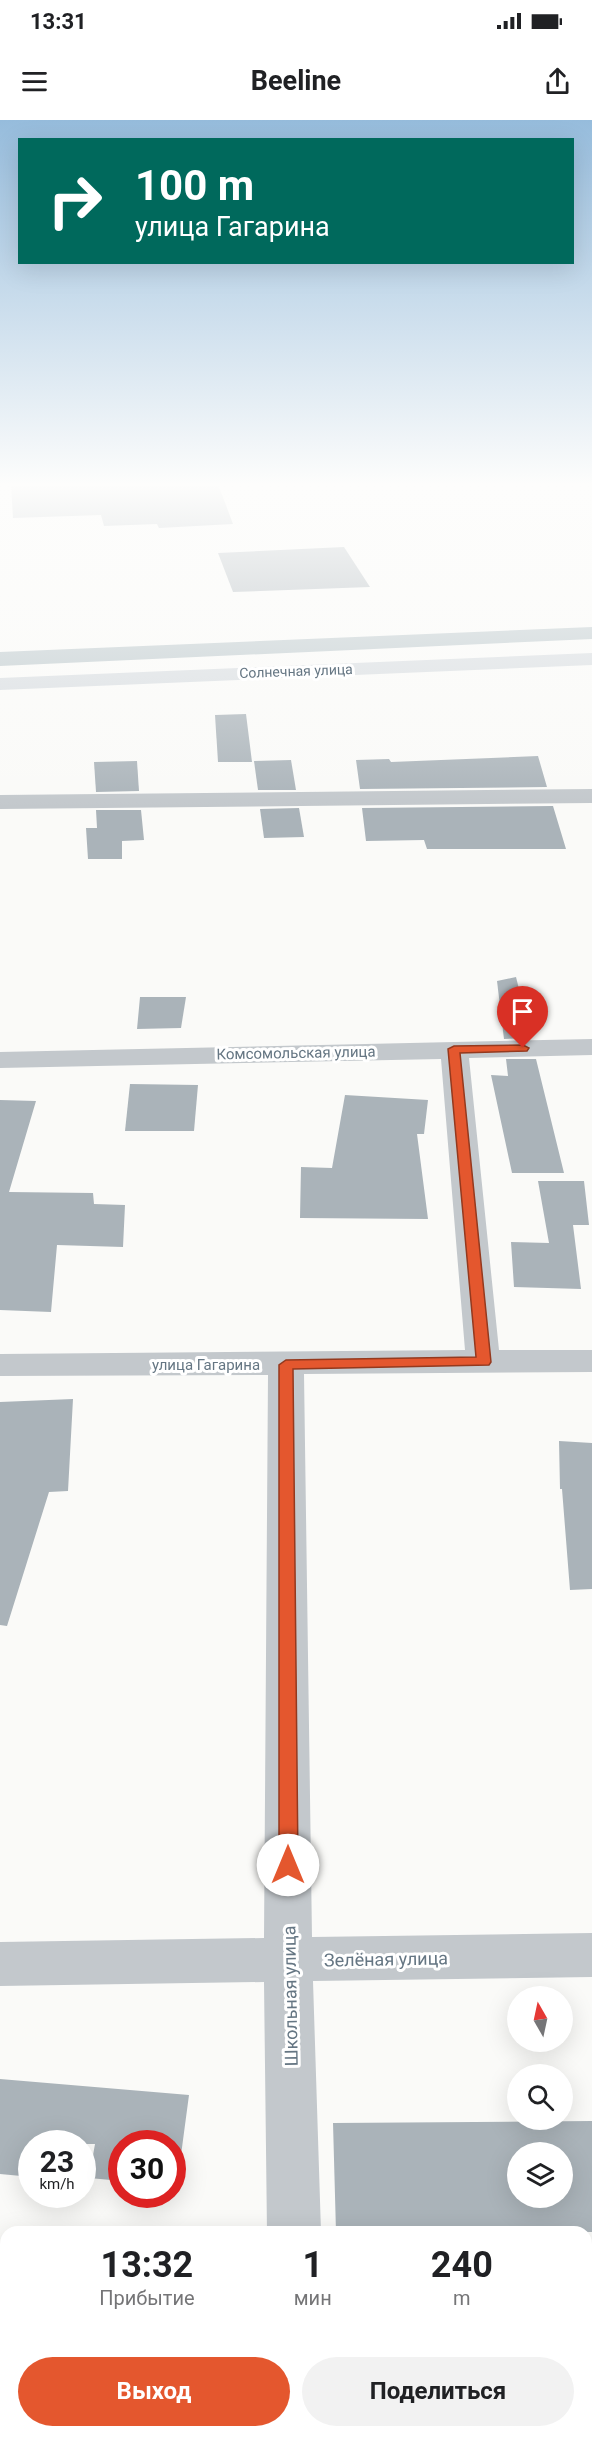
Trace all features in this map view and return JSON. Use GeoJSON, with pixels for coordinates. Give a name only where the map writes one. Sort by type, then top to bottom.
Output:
{"type":"FeatureCollection","features":[{"type":"Feature","properties":{"kind":"main road","name":"Солнечная улица"},"geometry":{"type":"LineString","coordinates":[[0,684],[592,659]]}},
{"type":"Feature","properties":{"kind":"street"},"geometry":{"type":"LineString","coordinates":[[0,802],[592,795]]}},
{"type":"Feature","properties":{"kind":"street","name":"Комсомольская улица"},"geometry":{"type":"LineString","coordinates":[[0,1060],[592,1047]]}},
{"type":"Feature","properties":{"kind":"street"},"geometry":{"type":"LineString","coordinates":[[454,1049],[483,1362]]}},
{"type":"Feature","properties":{"kind":"street","name":"улица Гагарина"},"geometry":{"type":"LineString","coordinates":[[0,1365],[286,1365],[592,1361]]}},
{"type":"Feature","properties":{"kind":"street","name":"Школьная улица"},"geometry":{"type":"LineString","coordinates":[[286,1365],[288,1960],[294,2226]]}},
{"type":"Feature","properties":{"kind":"street","name":"Зелёная улица"},"geometry":{"type":"LineString","coordinates":[[0,1964],[592,1955]]}},
{"type":"Feature","properties":{"kind":"building"},"geometry":{"type":"Polygon","coordinates":[[[246,714],[252,762],[218,762],[215,715],[246,714]]]}},
{"type":"Feature","properties":{"kind":"building"},"geometry":{"type":"Polygon","coordinates":[[[538,756],[547,787],[360,789],[356,760],[389,759],[391,762],[538,756]]]}},
{"type":"Feature","properties":{"kind":"building"},"geometry":{"type":"Polygon","coordinates":[[[291,760],[296,790],[258,790],[254,761],[291,760]]]}},
{"type":"Feature","properties":{"kind":"building"},"geometry":{"type":"Polygon","coordinates":[[[137,761],[139,791],[96,792],[94,762],[137,761]]]}},
{"type":"Feature","properties":{"kind":"building"},"geometry":{"type":"Polygon","coordinates":[[[553,806],[566,849],[427,849],[424,840],[366,841],[362,808],[553,806]]]}},
{"type":"Feature","properties":{"kind":"building"},"geometry":{"type":"Polygon","coordinates":[[[299,808],[304,837],[264,838],[260,809],[299,808]]]}},
{"type":"Feature","properties":{"kind":"building"},"geometry":{"type":"Polygon","coordinates":[[[96,810],[141,810],[144,840],[122,841],[122,859],[88,859],[86,828],[97,828],[96,810]]]}},
{"type":"Feature","properties":{"kind":"building"},"geometry":{"type":"Polygon","coordinates":[[[516,977],[531,1038],[504,1039],[497,981],[516,977]]]}},
{"type":"Feature","properties":{"kind":"building"},"geometry":{"type":"Polygon","coordinates":[[[140,997],[186,997],[181,1028],[137,1029],[140,997]]]}},
{"type":"Feature","properties":{"kind":"building"},"geometry":{"type":"Polygon","coordinates":[[[506,1059],[536,1059],[564,1173],[512,1173],[491,1075],[508,1076],[506,1059]]]}},
{"type":"Feature","properties":{"kind":"building"},"geometry":{"type":"Polygon","coordinates":[[[130,1084],[198,1085],[194,1131],[125,1131],[130,1084]]]}},
{"type":"Feature","properties":{"kind":"building"},"geometry":{"type":"Polygon","coordinates":[[[345,1095],[428,1100],[424,1134],[417,1134],[428,1219],[300,1218],[301,1167],[332,1168],[345,1095]]]}},
{"type":"Feature","properties":{"kind":"building"},"geometry":{"type":"Polygon","coordinates":[[[0,1100],[36,1101],[9,1192],[93,1193],[94,1204],[125,1205],[123,1247],[57,1245],[51,1312],[0,1310],[0,1100]]]}},
{"type":"Feature","properties":{"kind":"building"},"geometry":{"type":"Polygon","coordinates":[[[538,1181],[584,1181],[589,1225],[573,1225],[581,1289],[514,1287],[511,1242],[549,1243],[538,1181]]]}},
{"type":"Feature","properties":{"kind":"building"},"geometry":{"type":"Polygon","coordinates":[[[73,1399],[68,1491],[49,1492],[7,1626],[0,1625],[0,1402],[73,1399]]]}},
{"type":"Feature","properties":{"kind":"building"},"geometry":{"type":"Polygon","coordinates":[[[559,1441],[592,1443],[592,1589],[570,1590],[562,1489],[560,1489],[559,1441]]]}},
{"type":"Feature","properties":{"kind":"building"},"geometry":{"type":"Polygon","coordinates":[[[0,2079],[189,2095],[184,2130],[108,2130],[108,2180],[96,2179],[96,2130],[18,2130],[18,2176],[0,2174],[0,2079]]]}},
{"type":"Feature","properties":{"kind":"building"},"geometry":{"type":"Polygon","coordinates":[[[573,2121],[592,2121],[592,2226],[336,2226],[333,2123],[507,2122],[507,2130],[573,2130],[573,2121]]]}},
{"type":"Feature","properties":{"kind":"waterway"},"geometry":{"type":"LineString","coordinates":[[0,659],[592,633]]}},
{"type":"Feature","properties":{"kind":"route"},"geometry":{"type":"LineString","coordinates":[[288,1865],[286,1365],[483,1362],[454,1049],[523,1048]]}}]}
